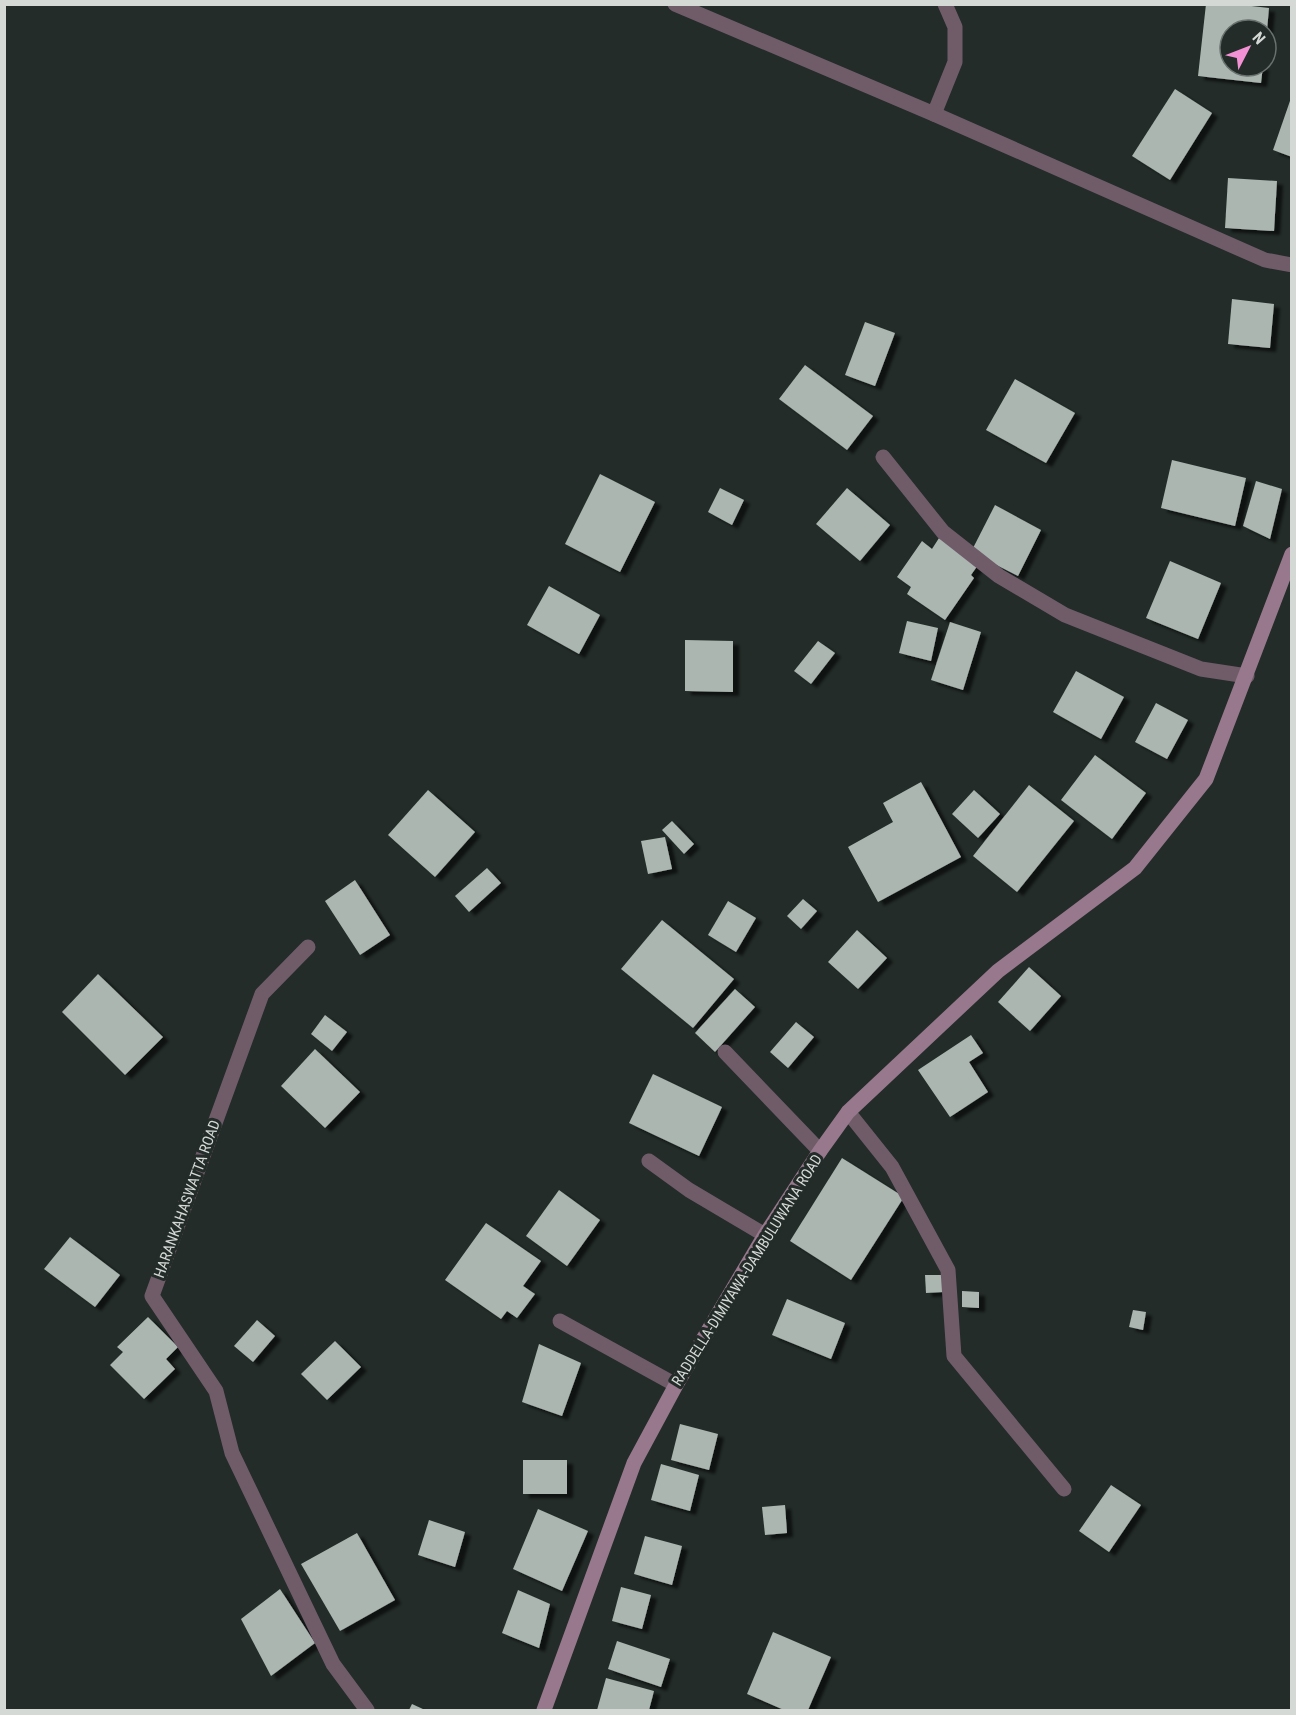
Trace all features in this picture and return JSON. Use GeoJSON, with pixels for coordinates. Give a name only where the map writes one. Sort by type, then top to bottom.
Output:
{"type":"FeatureCollection","features":[{"type":"Feature","properties":{"kind":"street"},"geometry":{"type":"LineString","coordinates":[[675,4],[934,114],[1265,260],[1292,265]]}},
{"type":"Feature","properties":{"kind":"street"},"geometry":{"type":"LineString","coordinates":[[934,114],[956,62],[955,27],[945,4]]}},
{"type":"Feature","properties":{"kind":"street"},"geometry":{"type":"LineString","coordinates":[[883,457],[943,532],[999,576],[1065,615],[1201,669],[1247,676]]}},
{"type":"Feature","properties":{"kind":"street","name":"RADDELLA-DIMIYAWA-DAMBULUWANA ROAD"},"geometry":{"type":"LineString","coordinates":[[544,1710],[634,1463],[676,1385],[765,1235],[848,1112],[998,971],[1135,868],[1206,779],[1292,554]]}},
{"type":"Feature","properties":{"kind":"street","name":"HARANKAHASWATTA ROAD"},"geometry":{"type":"LineString","coordinates":[[308,947],[262,994],[152,1296],[216,1391],[232,1453],[333,1664],[367,1710]]}},
{"type":"Feature","properties":{"kind":"street"},"geometry":{"type":"LineString","coordinates":[[725,1052],[820,1151]]}},
{"type":"Feature","properties":{"kind":"street"},"geometry":{"type":"LineString","coordinates":[[848,1112],[892,1167],[948,1269],[954,1356],[1064,1489]]}},
{"type":"Feature","properties":{"kind":"street"},"geometry":{"type":"LineString","coordinates":[[650,1161],[689,1190],[765,1235]]}},
{"type":"Feature","properties":{"kind":"street"},"geometry":{"type":"LineString","coordinates":[[560,1321],[676,1385]]}},
{"type":"Feature","properties":{"kind":"building"},"geometry":{"type":"Polygon","coordinates":[[[1206,4],[1269,8],[1268,18],[1218,18],[1218,78],[1262,78],[1261,83],[1198,76],[1206,4]]]}},
{"type":"Feature","properties":{"kind":"building"},"geometry":{"type":"Polygon","coordinates":[[[1175,89],[1212,113],[1170,180],[1132,156],[1175,89]]]}},
{"type":"Feature","properties":{"kind":"building"},"geometry":{"type":"Polygon","coordinates":[[[1292,98],[1292,157],[1273,150],[1292,98]]]}},
{"type":"Feature","properties":{"kind":"building"},"geometry":{"type":"Polygon","coordinates":[[[1228,178],[1277,181],[1274,231],[1225,228],[1228,178]]]}},
{"type":"Feature","properties":{"kind":"building"},"geometry":{"type":"Polygon","coordinates":[[[1232,299],[1274,304],[1270,348],[1228,344],[1232,299]]]}},
{"type":"Feature","properties":{"kind":"building"},"geometry":{"type":"Polygon","coordinates":[[[865,322],[895,333],[875,386],[845,375],[865,322]]]}},
{"type":"Feature","properties":{"kind":"building"},"geometry":{"type":"Polygon","coordinates":[[[805,365],[873,416],[847,450],[779,399],[805,365]]]}},
{"type":"Feature","properties":{"kind":"building"},"geometry":{"type":"Polygon","coordinates":[[[1015,379],[1075,413],[1046,463],[986,430],[1015,379]]]}},
{"type":"Feature","properties":{"kind":"building"},"geometry":{"type":"Polygon","coordinates":[[[1172,460],[1246,478],[1235,526],[1161,508],[1172,460]]]}},
{"type":"Feature","properties":{"kind":"building"},"geometry":{"type":"Polygon","coordinates":[[[600,474],[655,502],[620,572],[565,544],[600,474]]]}},
{"type":"Feature","properties":{"kind":"building"},"geometry":{"type":"Polygon","coordinates":[[[1256,481],[1282,489],[1270,539],[1243,526],[1256,481]]]}},
{"type":"Feature","properties":{"kind":"building"},"geometry":{"type":"Polygon","coordinates":[[[720,488],[744,500],[732,525],[708,512],[720,488]]]}},
{"type":"Feature","properties":{"kind":"building"},"geometry":{"type":"Polygon","coordinates":[[[847,488],[890,525],[860,561],[816,524],[847,488]]]}},
{"type":"Feature","properties":{"kind":"building"},"geometry":{"type":"Polygon","coordinates":[[[995,505],[1041,530],[1018,576],[971,552],[995,505]]]}},
{"type":"Feature","properties":{"kind":"building"},"geometry":{"type":"Polygon","coordinates":[[[939,538],[978,565],[971,575],[974,578],[945,620],[907,594],[911,587],[897,577],[922,541],[932,549],[939,538]]]}},
{"type":"Feature","properties":{"kind":"building"},"geometry":{"type":"Polygon","coordinates":[[[1170,561],[1221,583],[1198,639],[1146,618],[1170,561]]]}},
{"type":"Feature","properties":{"kind":"building"},"geometry":{"type":"Polygon","coordinates":[[[549,586],[600,615],[579,654],[527,625],[549,586]]]}},
{"type":"Feature","properties":{"kind":"building"},"geometry":{"type":"Polygon","coordinates":[[[907,621],[938,628],[931,661],[899,653],[907,621]]]}},
{"type":"Feature","properties":{"kind":"building"},"geometry":{"type":"Polygon","coordinates":[[[950,622],[981,632],[963,690],[931,680],[950,622]]]}},
{"type":"Feature","properties":{"kind":"building"},"geometry":{"type":"Polygon","coordinates":[[[685,640],[733,641],[733,692],[685,691],[685,640]]]}},
{"type":"Feature","properties":{"kind":"building"},"geometry":{"type":"Polygon","coordinates":[[[818,641],[835,653],[811,684],[794,671],[818,641]]]}},
{"type":"Feature","properties":{"kind":"building"},"geometry":{"type":"Polygon","coordinates":[[[1076,671],[1124,697],[1101,739],[1053,712],[1076,671]]]}},
{"type":"Feature","properties":{"kind":"building"},"geometry":{"type":"Polygon","coordinates":[[[1156,703],[1188,720],[1167,759],[1135,742],[1156,703]]]}},
{"type":"Feature","properties":{"kind":"building"},"geometry":{"type":"Polygon","coordinates":[[[1095,755],[1146,793],[1112,839],[1061,800],[1095,755]]]}},
{"type":"Feature","properties":{"kind":"building"},"geometry":{"type":"Polygon","coordinates":[[[921,782],[961,857],[878,902],[848,847],[893,822],[883,803],[921,782]]]}},
{"type":"Feature","properties":{"kind":"building"},"geometry":{"type":"Polygon","coordinates":[[[1029,785],[1074,821],[1017,892],[973,856],[1029,785]]]}},
{"type":"Feature","properties":{"kind":"building"},"geometry":{"type":"Polygon","coordinates":[[[428,790],[475,832],[435,877],[388,835],[428,790]]]}},
{"type":"Feature","properties":{"kind":"building"},"geometry":{"type":"Polygon","coordinates":[[[974,790],[1000,814],[978,838],[952,814],[974,790]]]}},
{"type":"Feature","properties":{"kind":"building"},"geometry":{"type":"Polygon","coordinates":[[[672,821],[694,844],[684,854],[662,830],[672,821]]]}},
{"type":"Feature","properties":{"kind":"building"},"geometry":{"type":"Polygon","coordinates":[[[665,837],[672,869],[648,874],[641,841],[665,837]]]}},
{"type":"Feature","properties":{"kind":"building"},"geometry":{"type":"Polygon","coordinates":[[[487,868],[501,883],[469,912],[455,896],[487,868]]]}},
{"type":"Feature","properties":{"kind":"building"},"geometry":{"type":"Polygon","coordinates":[[[355,880],[390,935],[360,955],[325,901],[355,880]]]}},
{"type":"Feature","properties":{"kind":"building"},"geometry":{"type":"Polygon","coordinates":[[[803,899],[817,911],[801,929],[787,916],[803,899]]]}},
{"type":"Feature","properties":{"kind":"building"},"geometry":{"type":"Polygon","coordinates":[[[728,901],[756,918],[736,952],[708,935],[728,901]]]}},
{"type":"Feature","properties":{"kind":"building"},"geometry":{"type":"Polygon","coordinates":[[[662,920],[734,979],[693,1028],[621,969],[662,920]]]}},
{"type":"Feature","properties":{"kind":"building"},"geometry":{"type":"Polygon","coordinates":[[[857,930],[887,958],[858,989],[828,962],[857,930]]]}},
{"type":"Feature","properties":{"kind":"building"},"geometry":{"type":"Polygon","coordinates":[[[1029,967],[1061,996],[1030,1031],[998,1002],[1029,967]]]}},
{"type":"Feature","properties":{"kind":"building"},"geometry":{"type":"Polygon","coordinates":[[[98,974],[163,1037],[125,1075],[62,1012],[98,974]]]}},
{"type":"Feature","properties":{"kind":"building"},"geometry":{"type":"Polygon","coordinates":[[[735,989],[755,1007],[715,1052],[695,1033],[735,989]]]}},
{"type":"Feature","properties":{"kind":"building"},"geometry":{"type":"Polygon","coordinates":[[[325,1015],[347,1032],[332,1051],[311,1034],[325,1015]]]}},
{"type":"Feature","properties":{"kind":"building"},"geometry":{"type":"Polygon","coordinates":[[[796,1022],[814,1037],[788,1068],[770,1052],[796,1022]]]}},
{"type":"Feature","properties":{"kind":"building"},"geometry":{"type":"Polygon","coordinates":[[[971,1035],[983,1053],[969,1062],[988,1092],[950,1117],[918,1070],[971,1035]]]}},
{"type":"Feature","properties":{"kind":"building"},"geometry":{"type":"Polygon","coordinates":[[[315,1049],[360,1092],[325,1128],[281,1086],[315,1049]]]}},
{"type":"Feature","properties":{"kind":"building"},"geometry":{"type":"Polygon","coordinates":[[[653,1074],[722,1107],[699,1156],[629,1123],[653,1074]]]}},
{"type":"Feature","properties":{"kind":"building"},"geometry":{"type":"Polygon","coordinates":[[[842,1158],[904,1197],[851,1280],[790,1241],[842,1158]]]}},
{"type":"Feature","properties":{"kind":"building"},"geometry":{"type":"Polygon","coordinates":[[[559,1190],[600,1220],[567,1266],[526,1236],[559,1190]]]}},
{"type":"Feature","properties":{"kind":"building"},"geometry":{"type":"Polygon","coordinates":[[[486,1223],[541,1261],[523,1286],[535,1294],[517,1318],[507,1311],[501,1319],[445,1280],[486,1223]]]}},
{"type":"Feature","properties":{"kind":"building"},"geometry":{"type":"Polygon","coordinates":[[[70,1237],[120,1275],[95,1307],[44,1269],[70,1237]]]}},
{"type":"Feature","properties":{"kind":"building"},"geometry":{"type":"Polygon","coordinates":[[[925,1275],[942,1275],[943,1292],[926,1293],[925,1275]]]}},
{"type":"Feature","properties":{"kind":"building"},"geometry":{"type":"Polygon","coordinates":[[[962,1291],[979,1292],[979,1308],[962,1307],[962,1291]]]}},
{"type":"Feature","properties":{"kind":"building"},"geometry":{"type":"Polygon","coordinates":[[[787,1299],[845,1323],[831,1359],[772,1335],[787,1299]]]}},
{"type":"Feature","properties":{"kind":"building"},"geometry":{"type":"Polygon","coordinates":[[[1133,1310],[1146,1312],[1143,1330],[1129,1327],[1133,1310]]]}},
{"type":"Feature","properties":{"kind":"building"},"geometry":{"type":"Polygon","coordinates":[[[148,1317],[178,1347],[166,1359],[175,1369],[144,1399],[110,1365],[123,1352],[117,1347],[148,1317]]]}},
{"type":"Feature","properties":{"kind":"building"},"geometry":{"type":"Polygon","coordinates":[[[257,1320],[275,1336],[253,1362],[234,1346],[257,1320]]]}},
{"type":"Feature","properties":{"kind":"building"},"geometry":{"type":"Polygon","coordinates":[[[335,1341],[361,1367],[327,1400],[301,1374],[335,1341]]]}},
{"type":"Feature","properties":{"kind":"building"},"geometry":{"type":"Polygon","coordinates":[[[539,1344],[581,1363],[562,1416],[522,1402],[539,1344]]]}},
{"type":"Feature","properties":{"kind":"building"},"geometry":{"type":"Polygon","coordinates":[[[680,1424],[718,1434],[709,1470],[671,1460],[680,1424]]]}},
{"type":"Feature","properties":{"kind":"building"},"geometry":{"type":"Polygon","coordinates":[[[523,1460],[567,1460],[567,1494],[523,1494],[523,1460]]]}},
{"type":"Feature","properties":{"kind":"building"},"geometry":{"type":"Polygon","coordinates":[[[661,1464],[699,1475],[690,1511],[651,1500],[661,1464]]]}},
{"type":"Feature","properties":{"kind":"building"},"geometry":{"type":"Polygon","coordinates":[[[1111,1485],[1141,1505],[1109,1552],[1079,1531],[1111,1485]]]}},
{"type":"Feature","properties":{"kind":"building"},"geometry":{"type":"Polygon","coordinates":[[[785,1505],[787,1533],[765,1535],[762,1507],[785,1505]]]}},
{"type":"Feature","properties":{"kind":"building"},"geometry":{"type":"Polygon","coordinates":[[[538,1509],[588,1531],[562,1591],[513,1569],[538,1509]]]}},
{"type":"Feature","properties":{"kind":"building"},"geometry":{"type":"Polygon","coordinates":[[[429,1520],[465,1532],[455,1567],[418,1555],[429,1520]]]}},
{"type":"Feature","properties":{"kind":"building"},"geometry":{"type":"Polygon","coordinates":[[[357,1533],[395,1600],[340,1631],[301,1564],[357,1533]]]}},
{"type":"Feature","properties":{"kind":"building"},"geometry":{"type":"Polygon","coordinates":[[[645,1536],[682,1546],[672,1585],[634,1574],[645,1536]]]}},
{"type":"Feature","properties":{"kind":"building"},"geometry":{"type":"Polygon","coordinates":[[[621,1587],[651,1595],[642,1629],[612,1621],[621,1587]]]}},
{"type":"Feature","properties":{"kind":"building"},"geometry":{"type":"Polygon","coordinates":[[[280,1589],[315,1643],[271,1676],[241,1619],[280,1589]]]}},
{"type":"Feature","properties":{"kind":"building"},"geometry":{"type":"Polygon","coordinates":[[[518,1590],[550,1604],[539,1648],[502,1633],[518,1590]]]}},
{"type":"Feature","properties":{"kind":"building"},"geometry":{"type":"Polygon","coordinates":[[[773,1632],[831,1657],[808,1710],[784,1710],[747,1694],[773,1632]]]}},
{"type":"Feature","properties":{"kind":"building"},"geometry":{"type":"Polygon","coordinates":[[[617,1641],[670,1659],[661,1687],[608,1669],[617,1641]]]}},
{"type":"Feature","properties":{"kind":"building"},"geometry":{"type":"Polygon","coordinates":[[[606,1678],[654,1691],[649,1710],[597,1710],[606,1678]]]}},
{"type":"Feature","properties":{"kind":"building"},"geometry":{"type":"Polygon","coordinates":[[[412,1704],[425,1710],[409,1710],[412,1704]]]}}]}
